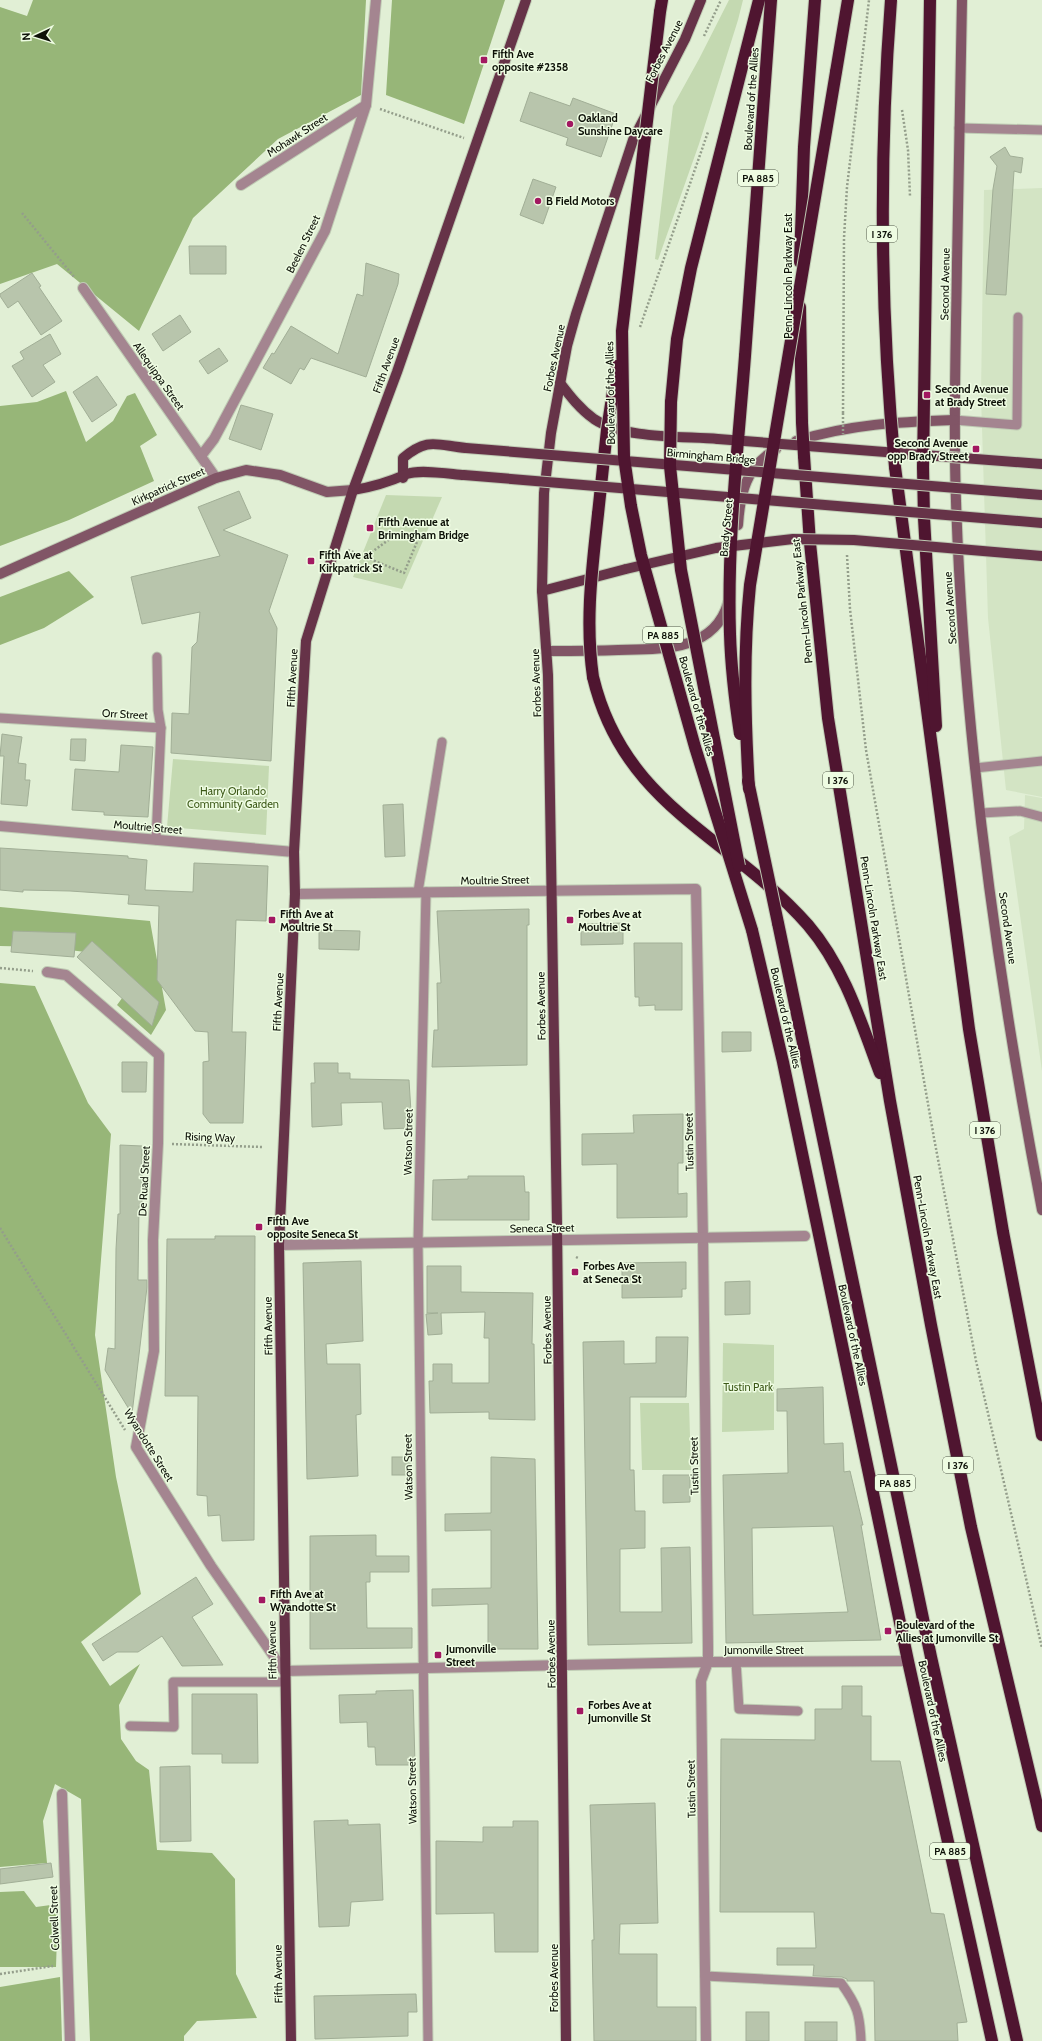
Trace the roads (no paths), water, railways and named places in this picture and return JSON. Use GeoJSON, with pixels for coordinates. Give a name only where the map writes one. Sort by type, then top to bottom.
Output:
{"type":"FeatureCollection","features":[{"type":"Feature","properties":{"kind":"highway"},"geometry":{"type":"LineString","coordinates":[[752,930],[681,570],[670,472],[671,402],[677,339],[691,268],[759,0]]}},
{"type":"Feature","properties":{"kind":"highway","name":"Boulevard of the Allies"},"geometry":{"type":"LineString","coordinates":[[771,0],[731,565],[732,668],[741,742],[749,789],[931,1657],[1017,2041]]}},
{"type":"Feature","properties":{"kind":"highway","name":"Penn-Lincoln Parkway East"},"geometry":{"type":"LineString","coordinates":[[815,0],[808,81],[801,207],[800,338],[802,423],[810,544],[828,718],[890,1101],[931,1325],[971,1527],[1042,1826]]}},
{"type":"Feature","properties":{"kind":"highway"},"geometry":{"type":"LineString","coordinates":[[749,789],[746,732],[746,656],[750,585],[848,0]]}},
{"type":"Feature","properties":{"kind":"highway","name":"I 376"},"geometry":{"type":"LineString","coordinates":[[891,0],[884,118],[882,255],[888,381],[895,467],[966,1014],[1003,1232],[1042,1435]]}},
{"type":"Feature","properties":{"kind":"highway"},"geometry":{"type":"LineString","coordinates":[[930,0],[923,467],[926,564],[942,824]]}},
{"type":"Feature","properties":{"kind":"highway","name":"Boulevard of the Allies"},"geometry":{"type":"LineString","coordinates":[[661,6],[622,332],[624,457],[635,529],[694,747],[752,930],[785,1070],[908,1661],[992,2041]]}},
{"type":"Feature","properties":{"kind":"highway"},"geometry":{"type":"LineString","coordinates":[[622,332],[607,430],[589,603],[588,640],[593,676],[598,696],[612,731],[632,764],[645,780],[671,807],[778,895],[808,926],[821,942],[842,977],[852,998],[890,1101]]}},
{"type":"Feature","properties":{"kind":"main road","name":"Fifth Avenue"},"geometry":{"type":"LineString","coordinates":[[291,2041],[284,1671],[279,1245],[295,894],[294,852],[306,641],[353,490],[397,372],[526,0]]}},
{"type":"Feature","properties":{"kind":"main road","name":"Forbes Avenue"},"geometry":{"type":"LineString","coordinates":[[566,2041],[558,1240],[548,651],[542,591],[544,493],[546,464],[560,383],[576,314],[633,140],[685,39],[701,0]]}},
{"type":"Feature","properties":{"kind":"main road","name":"Second Avenue"},"geometry":{"type":"LineString","coordinates":[[962,0],[954,420],[960,584],[975,768],[1015,1058],[1042,1210]]}},
{"type":"Feature","properties":{"kind":"main road"},"geometry":{"type":"LineString","coordinates":[[560,383],[585,412],[595,419],[613,428],[634,433],[1042,464]]}},
{"type":"Feature","properties":{"kind":"main road","name":"Brady Street"},"geometry":{"type":"LineString","coordinates":[[548,651],[666,648],[682,646],[706,636],[722,617],[727,606],[734,578],[742,492],[746,479],[763,458],[788,443],[857,426],[900,421],[954,420]]}},
{"type":"Feature","properties":{"kind":"main road","name":"Birmingham Bridge"},"geometry":{"type":"LineString","coordinates":[[403,478],[403,458],[415,448],[425,443],[466,448],[1042,495]]}},
{"type":"Feature","properties":{"kind":"main road","name":"Kirkpatrick Street"},"geometry":{"type":"LineString","coordinates":[[0,574],[216,478],[246,470],[280,475],[327,492],[353,490]]}},
{"type":"Feature","properties":{"kind":"main road"},"geometry":{"type":"LineString","coordinates":[[353,490],[375,486],[403,478],[408,474],[424,473],[464,475],[1042,523]]}},
{"type":"Feature","properties":{"kind":"main road"},"geometry":{"type":"LineString","coordinates":[[542,591],[716,548],[793,539],[854,540],[1042,556]]}},
{"type":"Feature","properties":{"kind":"street","name":"Beelen Street"},"geometry":{"type":"LineString","coordinates":[[201,456],[214,439],[325,231],[366,104],[376,0]]}},
{"type":"Feature","properties":{"kind":"street","name":"Mohawk Street"},"geometry":{"type":"LineString","coordinates":[[241,185],[366,104]]}},
{"type":"Feature","properties":{"kind":"street","name":"Allequippa Street"},"geometry":{"type":"LineString","coordinates":[[83,288],[216,478]]}},
{"type":"Feature","properties":{"kind":"street","name":"Moultrie Street"},"geometry":{"type":"LineString","coordinates":[[0,826],[294,852]]}},
{"type":"Feature","properties":{"kind":"street","name":"Moultrie Street"},"geometry":{"type":"LineString","coordinates":[[295,894],[696,889]]}},
{"type":"Feature","properties":{"kind":"street","name":"Tustin Street"},"geometry":{"type":"LineString","coordinates":[[696,889],[703,1238],[708,1662],[701,1681],[706,2041]]}},
{"type":"Feature","properties":{"kind":"street","name":"De Ruad Street"},"geometry":{"type":"LineString","coordinates":[[48,972],[66,975],[159,1056],[158,1143],[153,1240],[154,1351],[136,1447]]}},
{"type":"Feature","properties":{"kind":"street","name":"Seneca Street"},"geometry":{"type":"LineString","coordinates":[[279,1245],[806,1236]]}},
{"type":"Feature","properties":{"kind":"street","name":"Wyandotte Street"},"geometry":{"type":"LineString","coordinates":[[136,1447],[211,1566],[284,1671]]}},
{"type":"Feature","properties":{"kind":"street","name":"Jumonville Street"},"geometry":{"type":"LineString","coordinates":[[284,1671],[708,1662],[908,1661]]}},
{"type":"Feature","properties":{"kind":"street","name":"Colwell Street"},"geometry":{"type":"LineString","coordinates":[[62,1794],[70,2041]]}},
{"type":"Feature","properties":{"kind":"lane"},"geometry":{"type":"LineString","coordinates":[[959,128],[1042,130]]}},
{"type":"Feature","properties":{"kind":"lane"},"geometry":{"type":"LineString","coordinates":[[954,420],[1017,425],[1018,317]]}},
{"type":"Feature","properties":{"kind":"lane"},"geometry":{"type":"LineString","coordinates":[[157,657],[158,710],[161,728]]}},
{"type":"Feature","properties":{"kind":"lane","name":"Orr Street"},"geometry":{"type":"LineString","coordinates":[[0,718],[161,728],[156,840]]}},
{"type":"Feature","properties":{"kind":"lane","name":"Watson Street"},"geometry":{"type":"LineString","coordinates":[[428,2041],[422,1668],[418,1243],[422,892],[442,742]]}},
{"type":"Feature","properties":{"kind":"lane"},"geometry":{"type":"LineString","coordinates":[[975,768],[1042,761]]}},
{"type":"Feature","properties":{"kind":"lane"},"geometry":{"type":"LineString","coordinates":[[981,813],[1020,811],[1042,816]]}},
{"type":"Feature","properties":{"kind":"lane"},"geometry":{"type":"LineString","coordinates":[[736,1662],[739,1709],[798,1711]]}},
{"type":"Feature","properties":{"kind":"lane"},"geometry":{"type":"LineString","coordinates":[[130,1726],[174,1727],[173,1682],[285,1682]]}},
{"type":"Feature","properties":{"kind":"lane"},"geometry":{"type":"LineString","coordinates":[[705,1976],[841,1983],[853,2000],[860,2019],[861,2041]]}},
{"type":"Feature","properties":{"kind":"place","name":"Fifth Ave opposite #2358"},"geometry":{"type":"Point","coordinates":[484,60]}},
{"type":"Feature","properties":{"kind":"place","name":"Oakland Sunshine Daycare"},"geometry":{"type":"Point","coordinates":[570,124]}},
{"type":"Feature","properties":{"kind":"place","name":"B Field Motors"},"geometry":{"type":"Point","coordinates":[538,201]}},
{"type":"Feature","properties":{"kind":"place","name":"Second Avenue at Brady Street"},"geometry":{"type":"Point","coordinates":[927,395]}},
{"type":"Feature","properties":{"kind":"place","name":"Second Avenue opp Brady Street"},"geometry":{"type":"Point","coordinates":[976,449]}},
{"type":"Feature","properties":{"kind":"place","name":"Fifth Avenue at Brimingham Bridge"},"geometry":{"type":"Point","coordinates":[370,528]}},
{"type":"Feature","properties":{"kind":"place","name":"Fifth Ave at Kirkpatrick St"},"geometry":{"type":"Point","coordinates":[311,561]}},
{"type":"Feature","properties":{"kind":"place","name":"Fifth Ave at Moultrie St"},"geometry":{"type":"Point","coordinates":[272,920]}},
{"type":"Feature","properties":{"kind":"place","name":"Forbes Ave at Moultrie St"},"geometry":{"type":"Point","coordinates":[570,920]}},
{"type":"Feature","properties":{"kind":"place","name":"Fifth Ave opposite Seneca St"},"geometry":{"type":"Point","coordinates":[259,1227]}},
{"type":"Feature","properties":{"kind":"place","name":"Forbes Ave at Seneca St"},"geometry":{"type":"Point","coordinates":[575,1272]}},
{"type":"Feature","properties":{"kind":"place","name":"Fifth Ave at Wyandotte St"},"geometry":{"type":"Point","coordinates":[262,1600]}},
{"type":"Feature","properties":{"kind":"place","name":"Boulevard of the Allies at Jumonville St"},"geometry":{"type":"Point","coordinates":[888,1631]}},
{"type":"Feature","properties":{"kind":"place","name":"Jumonville Street"},"geometry":{"type":"Point","coordinates":[438,1655]}},
{"type":"Feature","properties":{"kind":"place","name":"Forbes Ave at Jumonville St"},"geometry":{"type":"Point","coordinates":[580,1711]}},
{"type":"Feature","properties":{"kind":"park label","name":"Harry Orlando Community Garden"},"geometry":{"type":"Point","coordinates":[233,797]}},
{"type":"Feature","properties":{"kind":"park label","name":"Tustin Park"},"geometry":{"type":"Point","coordinates":[748,1387]}}]}
